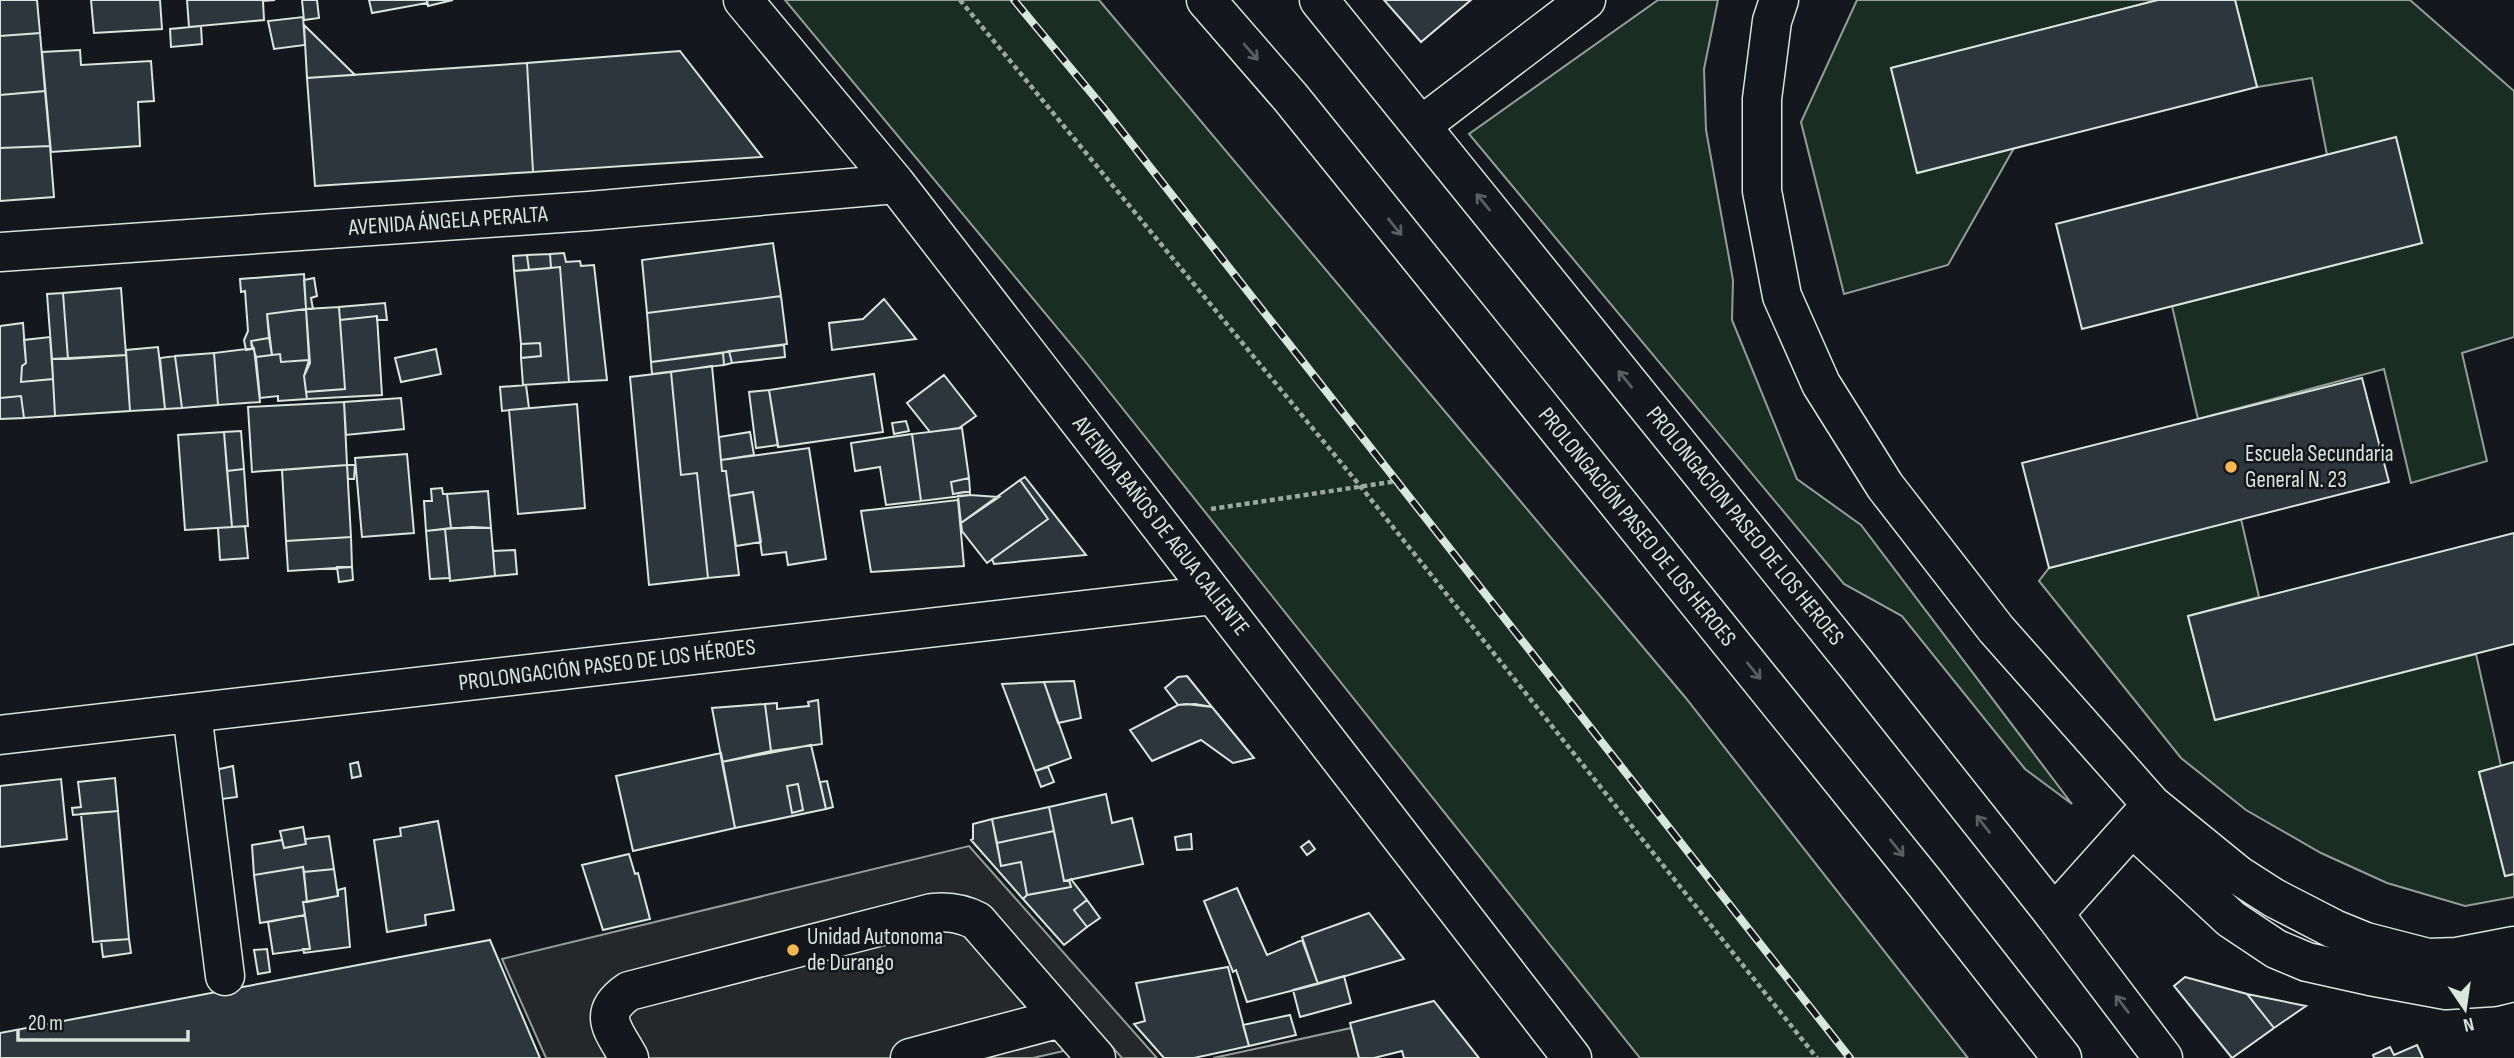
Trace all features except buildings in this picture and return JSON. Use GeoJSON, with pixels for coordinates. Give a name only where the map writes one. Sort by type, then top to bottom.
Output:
{"type":"FeatureCollection","features":[{"type":"Feature","properties":{"kind":"street","name":"AVENIDA BAÑOS DE AGUA CALIENTE"},"geometry":{"type":"LineString","coordinates":[[743,0],[896,184],[1572,1058]]}},
{"type":"Feature","properties":{"kind":"street","name":"PROLONGACIÓN PASEO DE LOS HEROES"},"geometry":{"type":"LineString","coordinates":[[1206,0],[1318,131],[1924,882],[2062,1058]]}},
{"type":"Feature","properties":{"kind":"street","name":"PROLONGACION PASEO DE LOS HEROES"},"geometry":{"type":"LineString","coordinates":[[1319,0],[1847,652],[2163,1058]]}},
{"type":"Feature","properties":{"kind":"street"},"geometry":{"type":"LineString","coordinates":[[1422,125],[1586,0]]}},
{"type":"Feature","properties":{"kind":"street"},"geometry":{"type":"LineString","coordinates":[[1779,0],[1772,21],[1762,99],[1762,191],[1782,296],[1821,384],[1885,486],[2142,816],[2231,919],[2276,949],[2370,976],[2446,990],[2493,987],[2514,982]]}},
{"type":"Feature","properties":{"kind":"street","name":"AVENIDA ÁNGELA PERALTA"},"geometry":{"type":"LineString","coordinates":[[0,252],[576,212],[896,184]]}},
{"type":"Feature","properties":{"kind":"street","name":"PROLONGACIÓN PASEO DE LOS HÉROES"},"geometry":{"type":"LineString","coordinates":[[0,735],[1214,596]]}},
{"type":"Feature","properties":{"kind":"street"},"geometry":{"type":"LineString","coordinates":[[192,713],[225,976]]}},
{"type":"Feature","properties":{"kind":"street"},"geometry":{"type":"LineString","coordinates":[[2054,915],[2142,816]]}},
{"type":"Feature","properties":{"kind":"street"},"geometry":{"type":"LineString","coordinates":[[2142,816],[2298,912],[2366,942],[2428,958],[2457,957],[2514,946]]}},
{"type":"Feature","properties":{"kind":"street"},"geometry":{"type":"LineString","coordinates":[[629,1058],[610,1022],[610,1007],[615,1000],[629,991],[932,913],[950,911],[977,921],[1096,1058]]}},
{"type":"Feature","properties":{"kind":"street"},"geometry":{"type":"LineString","coordinates":[[910,1058],[1061,1018]]}},
{"type":"Feature","properties":{"kind":"path"},"geometry":{"type":"LineString","coordinates":[[960,0],[1361,487],[1816,1058]]}},
{"type":"Feature","properties":{"kind":"path"},"geometry":{"type":"LineString","coordinates":[[1155,518],[1398,481]]}},
{"type":"Feature","properties":{"kind":"green space"},"geometry":{"type":"Polygon","coordinates":[[[785,0],[1099,0],[1685,697],[1968,1058],[1640,1058],[1084,360],[785,0]]]}},
{"type":"Feature","properties":{"kind":"green space"},"geometry":{"type":"Polygon","coordinates":[[[1658,0],[1718,0],[1704,69],[1706,130],[1733,280],[1732,320],[1797,479],[1861,525],[2072,804],[2025,769],[1902,616],[1844,584],[1469,134],[1658,0]]]}},
{"type":"Feature","properties":{"kind":"green space"},"geometry":{"type":"Polygon","coordinates":[[[1857,0],[2158,0],[1891,68],[1918,173],[2014,148],[1948,265],[1844,294],[1801,122],[1857,0]]]}},
{"type":"Feature","properties":{"kind":"green space"},"geometry":{"type":"Polygon","coordinates":[[[2235,0],[2410,0],[2514,91],[2514,337],[2462,353],[2487,461],[2411,483],[2384,369],[2198,419],[2172,306],[2422,243],[2327,155],[2312,78],[2257,87],[2235,0]]]}},
{"type":"Feature","properties":{"kind":"green space"},"geometry":{"type":"Polygon","coordinates":[[[2241,519],[2259,597],[2188,616],[2215,720],[2476,654],[2501,766],[2479,772],[2505,876],[2514,874],[2514,897],[2465,906],[2387,883],[2321,853],[2246,810],[2181,758],[2039,581],[2049,568],[2241,519]]]}},
{"type":"Feature","properties":{"kind":"shaded area","name":"Unidad Autonoma de Durango"},"geometry":{"type":"Polygon","coordinates":[[[969,846],[1157,1058],[1122,1058],[1107,1041],[1033,1058],[546,1058],[502,959],[969,846]]]}},
{"type":"Feature","properties":{"kind":"shaded area"},"geometry":{"type":"Polygon","coordinates":[[[1351,1028],[1359,1058],[1213,1058],[1351,1028]]]}},
{"type":"Feature","properties":{"kind":"railway"},"geometry":{"type":"LineString","coordinates":[[1014,0],[1102,106],[1850,1058]]}},
{"type":"Feature","properties":{"kind":"place","name":"Escuela Secundaria General N. 23"},"geometry":{"type":"Point","coordinates":[2231,467]}},
{"type":"Feature","properties":{"kind":"place","name":"Unidad Autonoma de Durango"},"geometry":{"type":"Point","coordinates":[793,950]}}]}
